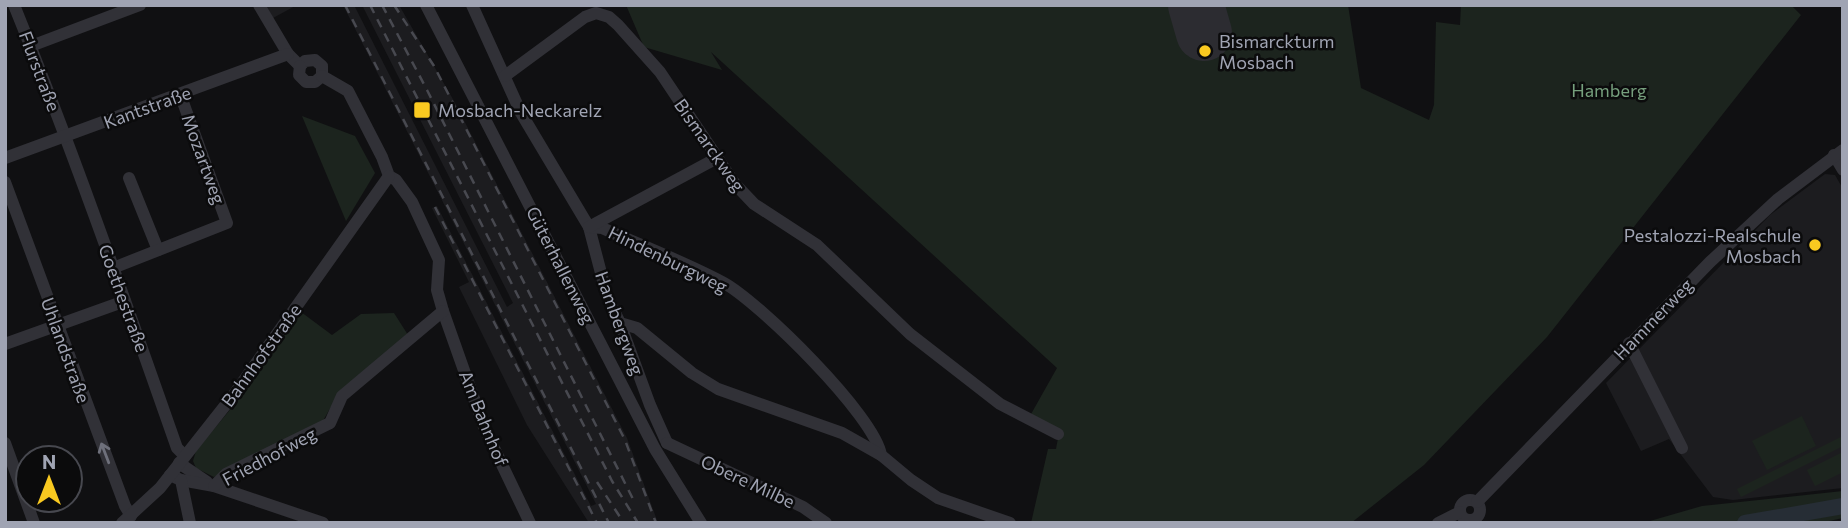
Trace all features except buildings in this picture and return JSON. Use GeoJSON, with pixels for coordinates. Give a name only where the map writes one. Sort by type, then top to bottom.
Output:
{"type":"FeatureCollection","features":[{"type":"Feature","properties":{"kind":"street"},"geometry":{"type":"LineString","coordinates":[[5,8],[14,5]]}},
{"type":"Feature","properties":{"kind":"street","name":"Flurstraße"},"geometry":{"type":"LineString","coordinates":[[14,5],[65,137]]}},
{"type":"Feature","properties":{"kind":"street"},"geometry":{"type":"LineString","coordinates":[[32,46],[116,9],[140,5]]}},
{"type":"Feature","properties":{"kind":"street"},"geometry":{"type":"LineString","coordinates":[[260,5],[288,54]]}},
{"type":"Feature","properties":{"kind":"street","name":"Güterhallenweg"},"geometry":{"type":"LineString","coordinates":[[426,5],[701,523]]}},
{"type":"Feature","properties":{"kind":"street","name":"Hambergweg"},"geometry":{"type":"LineString","coordinates":[[472,5],[521,113],[589,227],[607,296],[620,323],[650,405],[661,446]]}},
{"type":"Feature","properties":{"kind":"street","name":"Bismarckweg"},"geometry":{"type":"LineString","coordinates":[[505,76],[585,17],[596,13],[609,17],[660,72],[735,184],[754,204],[817,245],[910,334],[1000,404],[1058,434]]}},
{"type":"Feature","properties":{"kind":"street","name":"Am Bahnhof"},"geometry":{"type":"LineString","coordinates":[[288,54],[300,66],[305,61],[314,60],[322,66],[322,76],[348,91],[389,176],[396,180],[412,202],[439,260],[437,290],[484,427],[530,523]]}},
{"type":"Feature","properties":{"kind":"street","name":"Kantstraße"},"geometry":{"type":"LineString","coordinates":[[5,158],[288,54]]}},
{"type":"Feature","properties":{"kind":"street","name":"Mozartweg"},"geometry":{"type":"LineString","coordinates":[[158,250],[228,223],[180,94]]}},
{"type":"Feature","properties":{"kind":"street","name":"Goethestraße"},"geometry":{"type":"LineString","coordinates":[[65,137],[182,460]]}},
{"type":"Feature","properties":{"kind":"street"},"geometry":{"type":"LineString","coordinates":[[1839,153],[1843,170]]}},
{"type":"Feature","properties":{"kind":"street","name":"Hammerweg"},"geometry":{"type":"LineString","coordinates":[[1477,502],[1733,239],[1778,199],[1839,153]]}},
{"type":"Feature","properties":{"kind":"street"},"geometry":{"type":"LineString","coordinates":[[589,227],[717,158]]}},
{"type":"Feature","properties":{"kind":"street","name":"Bahnhofstraße"},"geometry":{"type":"LineString","coordinates":[[126,519],[175,478],[182,460],[235,393],[389,176]]}},
{"type":"Feature","properties":{"kind":"street"},"geometry":{"type":"LineString","coordinates":[[113,268],[158,250],[129,178]]}},
{"type":"Feature","properties":{"kind":"street","name":"Uhlandstraße"},"geometry":{"type":"LineString","coordinates":[[5,182],[125,506],[126,519]]}},
{"type":"Feature","properties":{"kind":"street","name":"Hindenburgweg"},"geometry":{"type":"LineString","coordinates":[[589,227],[602,228],[726,284],[800,347],[838,388],[879,444],[881,455]]}},
{"type":"Feature","properties":{"kind":"street"},"geometry":{"type":"LineString","coordinates":[[5,344],[125,301]]}},
{"type":"Feature","properties":{"kind":"street","name":"Friedhofweg"},"geometry":{"type":"LineString","coordinates":[[214,486],[237,468],[330,423],[342,396],[443,311]]}},
{"type":"Feature","properties":{"kind":"street"},"geometry":{"type":"LineString","coordinates":[[620,323],[637,328],[692,373],[718,389],[842,433],[881,455],[938,498],[1010,523]]}},
{"type":"Feature","properties":{"kind":"street"},"geometry":{"type":"LineString","coordinates":[[1629,344],[1682,448]]}},
{"type":"Feature","properties":{"kind":"street"},"geometry":{"type":"LineString","coordinates":[[5,443],[34,523]]}},
{"type":"Feature","properties":{"kind":"street","name":"Obere Milbe"},"geometry":{"type":"LineString","coordinates":[[661,446],[803,507],[826,523]]}},
{"type":"Feature","properties":{"kind":"street"},"geometry":{"type":"LineString","coordinates":[[182,460],[214,486]]}},
{"type":"Feature","properties":{"kind":"street"},"geometry":{"type":"LineString","coordinates":[[175,478],[214,486],[323,523]]}},
{"type":"Feature","properties":{"kind":"street"},"geometry":{"type":"LineString","coordinates":[[175,478],[190,523]]}},
{"type":"Feature","properties":{"kind":"street"},"geometry":{"type":"LineString","coordinates":[[1471,499],[1477,502],[1480,510],[1477,520],[1466,519],[1460,512],[1460,506],[1471,499]]}},
{"type":"Feature","properties":{"kind":"street"},"geometry":{"type":"LineString","coordinates":[[1438,523],[1445,517],[1460,512]]}},
{"type":"Feature","properties":{"kind":"shaded area"},"geometry":{"type":"Polygon","coordinates":[[[266,5],[297,5],[273,18],[266,5]]]}},
{"type":"Feature","properties":{"kind":"shaded area"},"geometry":{"type":"Polygon","coordinates":[[[343,5],[354,5],[507,307],[513,303],[362,5],[399,5],[454,101],[627,438],[658,523],[589,523],[527,425],[459,287],[469,282],[432,208],[437,206],[591,506],[596,504],[343,5]]]}},
{"type":"Feature","properties":{"kind":"shaded area"},"geometry":{"type":"Polygon","coordinates":[[[1825,174],[1835,175],[1843,189],[1843,488],[1733,500],[1713,497],[1669,439],[1641,451],[1606,383],[1770,215],[1825,174]]]}},
{"type":"Feature","properties":{"kind":"green space","name":"Hamberg"},"geometry":{"type":"Polygon","coordinates":[[[626,5],[1348,5],[1361,88],[1429,120],[1434,105],[1436,22],[1460,25],[1461,5],[1791,5],[1801,15],[1547,337],[1424,465],[1351,523],[1031,523],[1048,449],[1056,449],[1058,438],[1026,423],[1057,368],[711,52],[722,70],[644,47],[626,5]]]}},
{"type":"Feature","properties":{"kind":"green space"},"geometry":{"type":"Polygon","coordinates":[[[302,116],[355,136],[375,173],[346,221],[302,116]]]}},
{"type":"Feature","properties":{"kind":"green space"},"geometry":{"type":"Polygon","coordinates":[[[301,312],[332,335],[361,314],[394,313],[408,335],[338,395],[321,424],[214,477],[196,468],[193,461],[196,451],[243,394],[301,312]]]}},
{"type":"Feature","properties":{"kind":"green space"},"geometry":{"type":"Polygon","coordinates":[[[1802,416],[1816,446],[1767,470],[1752,441],[1802,416]]]}},
{"type":"Feature","properties":{"kind":"green space"},"geometry":{"type":"Polygon","coordinates":[[[1843,436],[1843,446],[1741,497],[1737,489],[1843,436]]]}},
{"type":"Feature","properties":{"kind":"green space"},"geometry":{"type":"Polygon","coordinates":[[[1843,452],[1843,472],[1815,486],[1807,470],[1843,452]]]}},
{"type":"Feature","properties":{"kind":"green space"},"geometry":{"type":"Polygon","coordinates":[[[1843,491],[1843,518],[1820,523],[1643,523],[1702,506],[1843,491]]]}},
{"type":"Feature","properties":{"kind":"waterway"},"geometry":{"type":"LineString","coordinates":[[1745,523],[1843,506]]}},
{"type":"Feature","properties":{"kind":"runway"},"geometry":{"type":"LineString","coordinates":[[1196,5],[1204,33]]}},
{"type":"Feature","properties":{"kind":"railway"},"geometry":{"type":"LineString","coordinates":[[345,5],[609,523]]}},
{"type":"Feature","properties":{"kind":"railway"},"geometry":{"type":"LineString","coordinates":[[370,5],[612,481],[638,523]]}},
{"type":"Feature","properties":{"kind":"railway"},"geometry":{"type":"LineString","coordinates":[[382,5],[634,501]]}},
{"type":"Feature","properties":{"kind":"railway"},"geometry":{"type":"LineString","coordinates":[[394,5],[434,66],[625,440],[656,523]]}},
{"type":"Feature","properties":{"kind":"railway"},"geometry":{"type":"LineString","coordinates":[[435,207],[597,523]]}},
{"type":"Feature","properties":{"kind":"railway"},"geometry":{"type":"LineString","coordinates":[[597,482],[624,523]]}},
{"type":"Feature","properties":{"kind":"place","name":"Bismarckturm Mosbach"},"geometry":{"type":"Point","coordinates":[1205,51]}},
{"type":"Feature","properties":{"kind":"place","name":"Mosbach-Neckarelz"},"geometry":{"type":"Point","coordinates":[422,110]}},
{"type":"Feature","properties":{"kind":"place","name":"Pestalozzi-Realschule Mosbach"},"geometry":{"type":"Point","coordinates":[1815,245]}}]}
